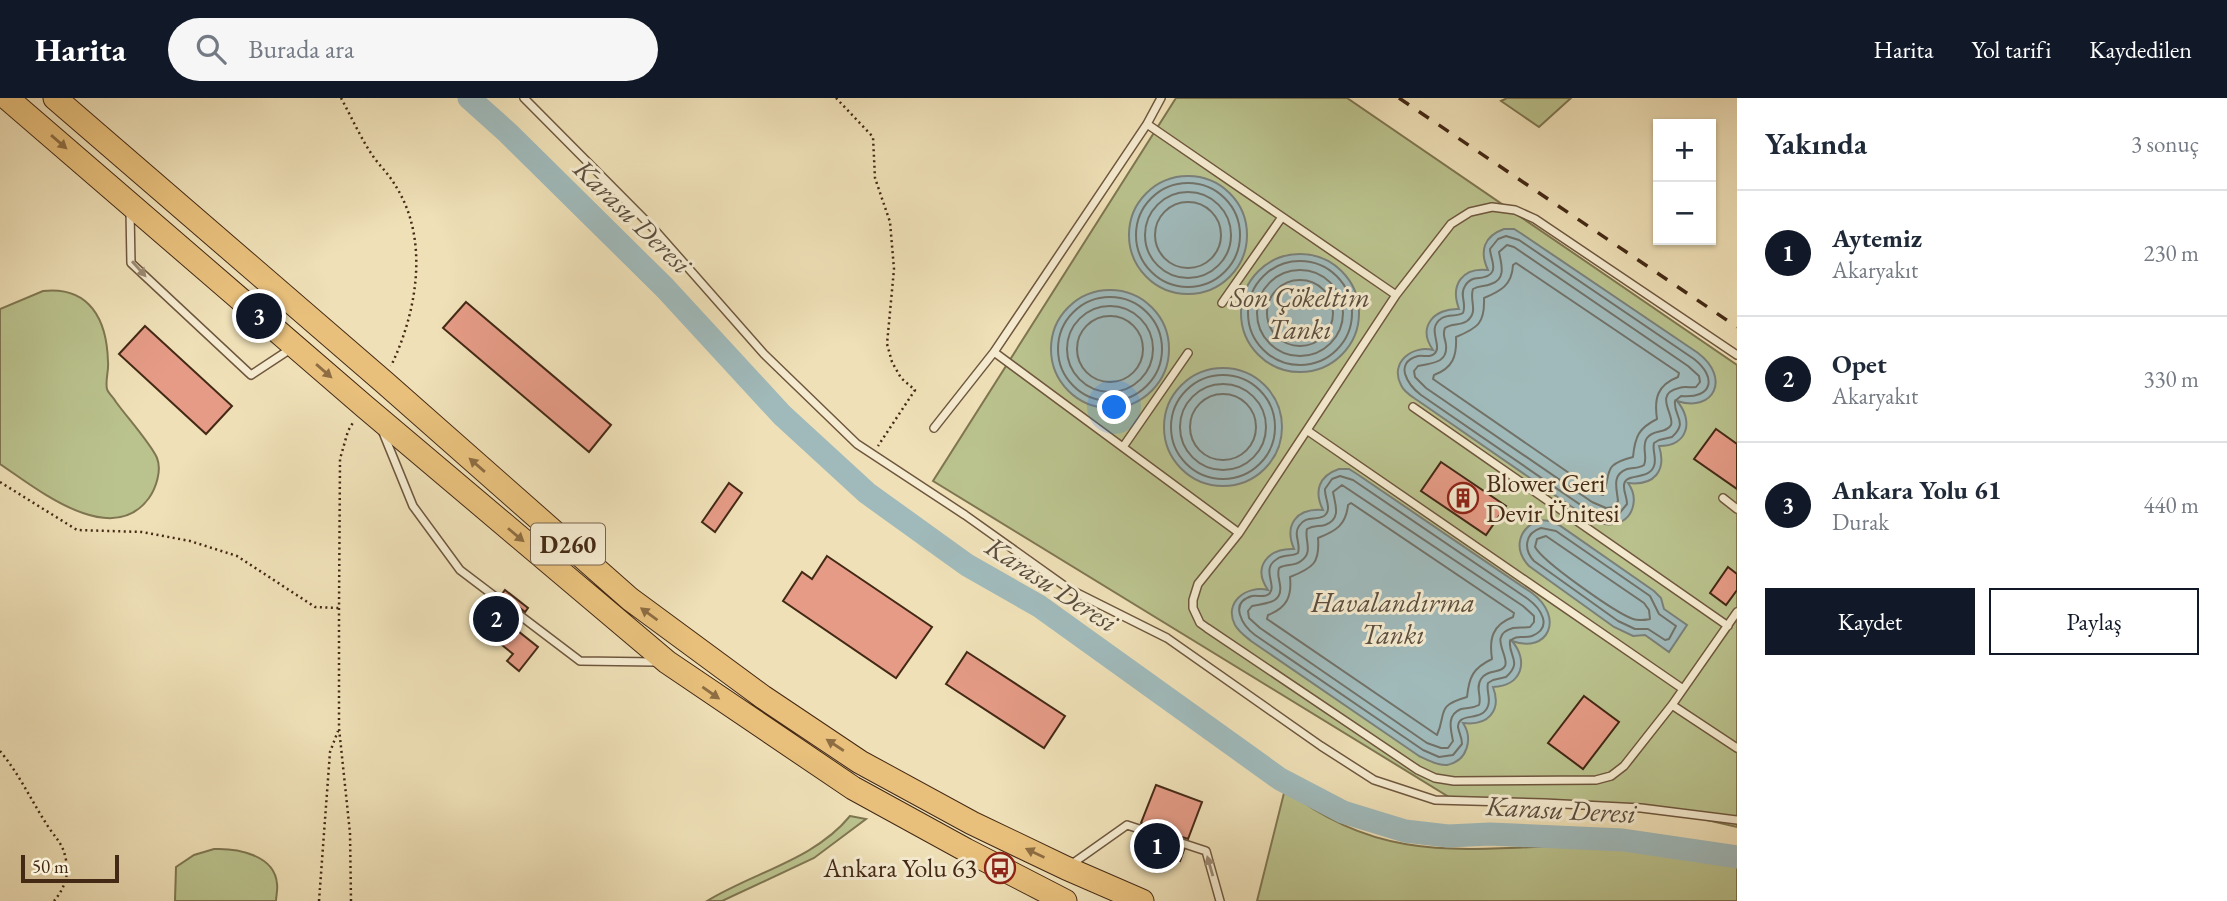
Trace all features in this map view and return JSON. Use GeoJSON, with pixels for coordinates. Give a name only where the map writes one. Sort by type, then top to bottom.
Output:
{"type":"FeatureCollection","features":[{"type":"Feature","properties":{"kind":"highway","name":"D260"},"geometry":{"type":"LineString","coordinates":[[7,98],[370,411],[667,662],[853,788],[1062,900]]}},
{"type":"Feature","properties":{"kind":"highway","name":"D260"},"geometry":{"type":"LineString","coordinates":[[55,98],[630,599],[763,697],[860,762],[972,823],[1142,901]]}},
{"type":"Feature","properties":{"kind":"highway"},"geometry":{"type":"LineString","coordinates":[[70,98],[136,169]]}},
{"type":"Feature","properties":{"kind":"lane"},"geometry":{"type":"LineString","coordinates":[[524,98],[653,228],[764,354],[857,444],[965,515],[1069,589],[1167,638],[1374,780],[1435,800],[1641,808],[1737,820]]}},
{"type":"Feature","properties":{"kind":"lane"},"geometry":{"type":"LineString","coordinates":[[934,428],[994,352],[1147,124],[1161,98]]}},
{"type":"Feature","properties":{"kind":"lane"},"geometry":{"type":"LineString","coordinates":[[1147,124],[1396,295]]}},
{"type":"Feature","properties":{"kind":"lane"},"geometry":{"type":"LineString","coordinates":[[130,204],[131,262],[251,375],[295,346]]}},
{"type":"Feature","properties":{"kind":"lane"},"geometry":{"type":"LineString","coordinates":[[1737,355],[1535,219],[1515,210],[1492,207],[1470,212],[1451,224],[1396,295],[1239,533],[1195,592],[1194,608],[1200,623],[1426,774],[1454,781],[1604,779],[1618,772],[1672,705],[1737,612]]}},
{"type":"Feature","properties":{"kind":"lane"},"geometry":{"type":"LineString","coordinates":[[1222,303],[1282,217]]}},
{"type":"Feature","properties":{"kind":"lane"},"geometry":{"type":"LineString","coordinates":[[994,352],[1239,533]]}},
{"type":"Feature","properties":{"kind":"lane"},"geometry":{"type":"LineString","coordinates":[[1123,447],[1188,353]]}},
{"type":"Feature","properties":{"kind":"lane"},"geometry":{"type":"LineString","coordinates":[[1413,407],[1728,626]]}},
{"type":"Feature","properties":{"kind":"lane"},"geometry":{"type":"LineString","coordinates":[[370,411],[413,506],[460,570],[580,660],[667,662]]}},
{"type":"Feature","properties":{"kind":"lane"},"geometry":{"type":"LineString","coordinates":[[1308,431],[1683,689]]}},
{"type":"Feature","properties":{"kind":"lane"},"geometry":{"type":"LineString","coordinates":[[1723,498],[1737,509]]}},
{"type":"Feature","properties":{"kind":"lane"},"geometry":{"type":"LineString","coordinates":[[1672,705],[1737,748]]}},
{"type":"Feature","properties":{"kind":"lane"},"geometry":{"type":"LineString","coordinates":[[1066,868],[1127,825],[1206,851],[1220,901]]}},
{"type":"Feature","properties":{"kind":"path"},"geometry":{"type":"LineString","coordinates":[[341,98],[374,158],[396,186],[411,218],[417,253],[413,296],[404,338],[384,382]]}},
{"type":"Feature","properties":{"kind":"path"},"geometry":{"type":"LineString","coordinates":[[836,98],[873,136],[875,178],[890,222],[894,269],[887,344],[892,362],[901,378],[915,390],[873,454]]}},
{"type":"Feature","properties":{"kind":"path"},"geometry":{"type":"LineString","coordinates":[[351,901],[350,834],[339,728],[340,459],[348,431],[370,411]]}},
{"type":"Feature","properties":{"kind":"path"},"geometry":{"type":"LineString","coordinates":[[0,482],[77,530],[142,532],[190,541],[237,556],[315,607],[339,608]]}},
{"type":"Feature","properties":{"kind":"path"},"geometry":{"type":"LineString","coordinates":[[319,901],[330,752],[339,728]]}},
{"type":"Feature","properties":{"kind":"path"},"geometry":{"type":"LineString","coordinates":[[0,751],[18,774],[49,828],[60,841],[66,857],[64,890],[54,901]]}},
{"type":"Feature","properties":{"kind":"green space"},"geometry":{"type":"Polygon","coordinates":[[[1176,98],[1347,98],[1737,365],[1737,827],[1681,814],[1449,797],[933,481],[1176,98]]]}},
{"type":"Feature","properties":{"kind":"green space"},"geometry":{"type":"Polygon","coordinates":[[[1507,98],[1571,98],[1539,127],[1501,101],[1507,98]]]}},
{"type":"Feature","properties":{"kind":"green space"},"geometry":{"type":"Polygon","coordinates":[[[43,291],[73,294],[93,309],[104,332],[107,347],[108,391],[157,458],[159,473],[154,489],[149,498],[133,512],[115,518],[74,510],[33,487],[0,464],[0,309],[43,291]]]}},
{"type":"Feature","properties":{"kind":"green space"},"geometry":{"type":"Polygon","coordinates":[[[1285,789],[1321,814],[1356,831],[1427,847],[1464,849],[1621,845],[1737,856],[1737,901],[1257,901],[1285,789]]]}},
{"type":"Feature","properties":{"kind":"green space"},"geometry":{"type":"Polygon","coordinates":[[[850,816],[866,819],[814,858],[722,901],[707,901],[801,855],[819,844],[850,816]]]}},
{"type":"Feature","properties":{"kind":"green space"},"geometry":{"type":"Polygon","coordinates":[[[214,849],[244,852],[270,866],[275,874],[276,901],[175,901],[176,867],[194,855],[214,849]]]}},
{"type":"Feature","properties":{"kind":"water","name":"Son Çökeltim Tankı"},"geometry":{"type":"Polygon","coordinates":[[[1188,176],[1211,180],[1230,193],[1243,212],[1247,235],[1243,258],[1230,277],[1211,290],[1188,294],[1165,290],[1146,277],[1133,258],[1129,235],[1133,212],[1146,193],[1165,180],[1188,176]]]}},
{"type":"Feature","properties":{"kind":"water"},"geometry":{"type":"Polygon","coordinates":[[[1504,229],[1514,229],[1522,234],[1698,353],[1714,373],[1716,382],[1709,398],[1701,402],[1677,401],[1685,416],[1685,431],[1676,442],[1659,446],[1661,463],[1656,475],[1645,482],[1628,483],[1634,502],[1630,514],[1620,522],[1606,524],[1585,516],[1410,395],[1401,385],[1398,369],[1401,362],[1418,350],[1433,350],[1427,334],[1431,320],[1442,312],[1459,309],[1456,292],[1460,279],[1471,271],[1488,270],[1484,257],[1485,245],[1492,236],[1504,229]]]}},
{"type":"Feature","properties":{"kind":"water","name":"Son Çökeltim Tankı"},"geometry":{"type":"Polygon","coordinates":[[[1300,254],[1323,258],[1342,271],[1355,290],[1359,313],[1355,336],[1342,355],[1323,368],[1300,372],[1277,368],[1258,355],[1245,336],[1241,313],[1245,290],[1258,271],[1277,258],[1300,254]]]}},
{"type":"Feature","properties":{"kind":"water","name":"Son Çökeltim Tankı"},"geometry":{"type":"Polygon","coordinates":[[[1110,290],[1133,294],[1152,307],[1165,326],[1169,349],[1165,372],[1152,391],[1133,404],[1110,408],[1087,404],[1068,391],[1055,372],[1051,349],[1055,326],[1068,307],[1087,294],[1110,290]]]}},
{"type":"Feature","properties":{"kind":"water","name":"Son Çökeltim Tankı"},"geometry":{"type":"Polygon","coordinates":[[[1223,368],[1246,372],[1265,385],[1278,404],[1282,427],[1278,450],[1265,469],[1246,482],[1223,486],[1200,482],[1181,469],[1168,450],[1164,427],[1168,404],[1181,385],[1200,372],[1223,368]]]}},
{"type":"Feature","properties":{"kind":"water","name":"Havalandırma Tankı"},"geometry":{"type":"Polygon","coordinates":[[[1339,469],[1349,469],[1357,474],[1532,593],[1548,613],[1550,623],[1543,638],[1525,644],[1512,641],[1520,656],[1520,671],[1511,682],[1493,687],[1496,703],[1491,715],[1480,722],[1463,723],[1468,735],[1467,748],[1454,763],[1440,765],[1419,756],[1251,641],[1235,625],[1232,609],[1235,602],[1252,590],[1268,590],[1262,574],[1265,560],[1277,552],[1294,549],[1291,532],[1295,520],[1306,512],[1323,510],[1319,497],[1320,485],[1326,476],[1339,469]]]}},
{"type":"Feature","properties":{"kind":"water"},"geometry":{"type":"Polygon","coordinates":[[[1540,520],[1559,525],[1661,598],[1664,609],[1687,625],[1669,652],[1645,635],[1633,636],[1614,627],[1529,566],[1521,553],[1520,540],[1527,528],[1540,520]]]}},
{"type":"Feature","properties":{"kind":"building"},"geometry":{"type":"Polygon","coordinates":[[[466,302],[611,425],[589,452],[443,328],[466,302]]]}},
{"type":"Feature","properties":{"kind":"building"},"geometry":{"type":"Polygon","coordinates":[[[145,326],[232,406],[206,434],[119,354],[145,326]]]}},
{"type":"Feature","properties":{"kind":"building"},"geometry":{"type":"Polygon","coordinates":[[[1716,429],[1737,444],[1737,489],[1694,459],[1716,429]]]}},
{"type":"Feature","properties":{"kind":"building","name":"Blower Geri Devir Ünitesi"},"geometry":{"type":"Polygon","coordinates":[[[1441,462],[1506,506],[1486,535],[1421,491],[1441,462]]]}},
{"type":"Feature","properties":{"kind":"building"},"geometry":{"type":"Polygon","coordinates":[[[729,483],[742,493],[715,532],[702,522],[729,483]]]}},
{"type":"Feature","properties":{"kind":"building"},"geometry":{"type":"Polygon","coordinates":[[[827,556],[932,627],[896,678],[783,601],[802,572],[812,579],[827,556]]]}},
{"type":"Feature","properties":{"kind":"building"},"geometry":{"type":"Polygon","coordinates":[[[1728,567],[1737,574],[1737,590],[1726,605],[1710,593],[1728,567]]]}},
{"type":"Feature","properties":{"kind":"building"},"geometry":{"type":"Polygon","coordinates":[[[505,590],[528,608],[525,612],[502,594],[505,590]]]}},
{"type":"Feature","properties":{"kind":"building"},"geometry":{"type":"Polygon","coordinates":[[[494,604],[518,621],[513,627],[538,647],[519,671],[507,661],[513,654],[477,625],[494,604]]]}},
{"type":"Feature","properties":{"kind":"building"},"geometry":{"type":"Polygon","coordinates":[[[967,652],[1065,716],[1044,748],[946,684],[967,652]]]}},
{"type":"Feature","properties":{"kind":"building"},"geometry":{"type":"Polygon","coordinates":[[[1584,696],[1619,722],[1583,769],[1548,743],[1584,696]]]}},
{"type":"Feature","properties":{"kind":"building"},"geometry":{"type":"Polygon","coordinates":[[[1156,785],[1202,802],[1188,839],[1141,823],[1156,785]]]}},
{"type":"Feature","properties":{"kind":"building"},"geometry":{"type":"Polygon","coordinates":[[[1137,835],[1184,850],[1180,861],[1134,844],[1137,835]]]}},
{"type":"Feature","properties":{"kind":"waterway","name":"Karasu Deresi"},"geometry":{"type":"LineString","coordinates":[[469,98],[665,288],[782,415],[867,493],[967,565],[1039,606],[1280,779],[1343,812],[1405,831],[1448,836],[1490,834],[1623,840],[1737,857]]}},
{"type":"Feature","properties":{"kind":"railway"},"geometry":{"type":"LineString","coordinates":[[1399,98],[1737,327]]}},
{"type":"Feature","properties":{"kind":"place","name":"Ankara Yolu 61"},"geometry":{"type":"Point","coordinates":[259,316]}},
{"type":"Feature","properties":{"kind":"place","name":"Blower Geri Devir Ünitesi"},"geometry":{"type":"Point","coordinates":[1463,498]}},
{"type":"Feature","properties":{"kind":"place","name":"Opet"},"geometry":{"type":"Point","coordinates":[496,619]}},
{"type":"Feature","properties":{"kind":"place","name":"Aytemiz"},"geometry":{"type":"Point","coordinates":[1157,846]}},
{"type":"Feature","properties":{"kind":"place","name":"Ankara Yolu 63"},"geometry":{"type":"Point","coordinates":[1000,868]}}]}
